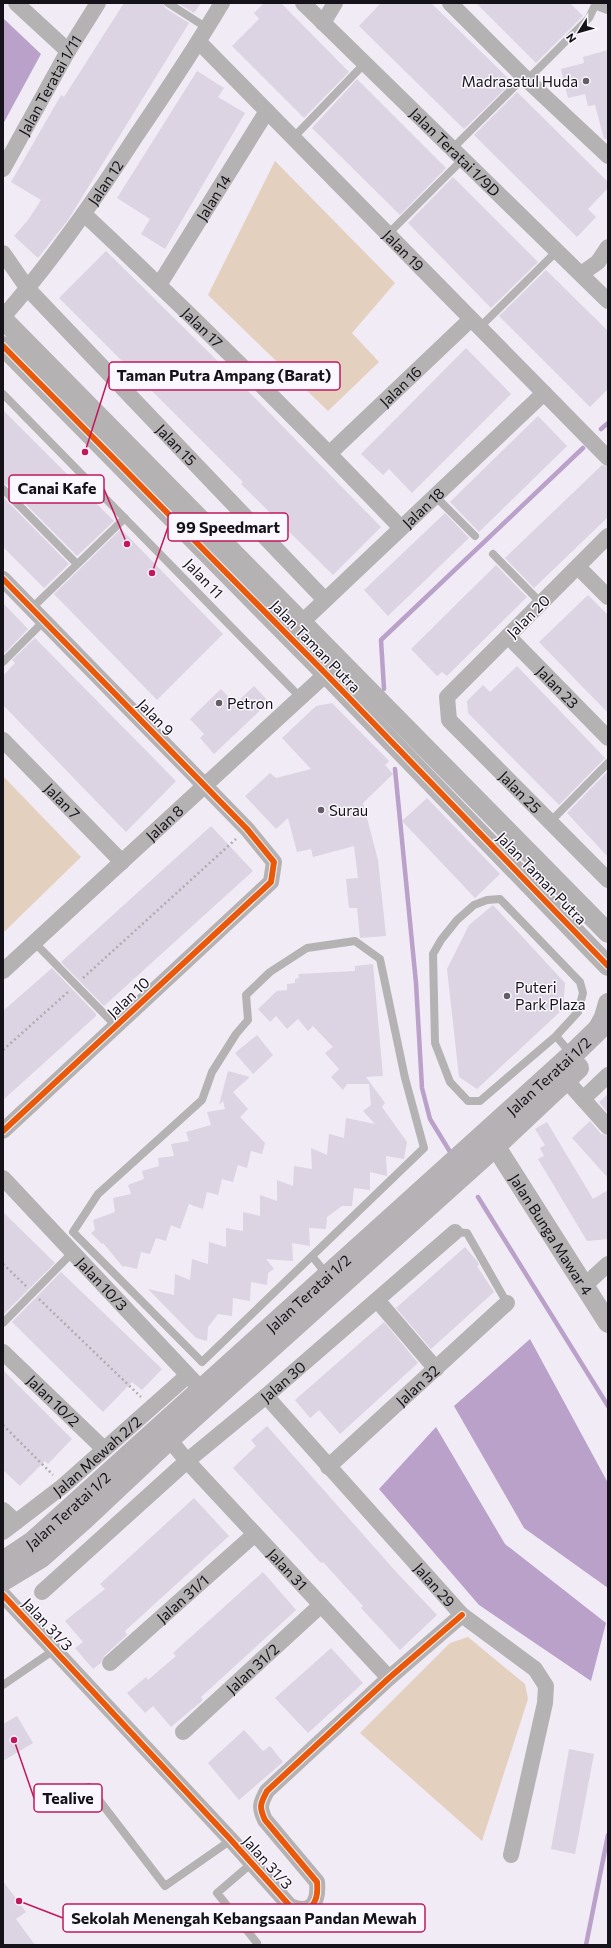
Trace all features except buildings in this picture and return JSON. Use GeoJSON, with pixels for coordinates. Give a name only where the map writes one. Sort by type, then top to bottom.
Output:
{"type":"FeatureCollection","features":[{"type":"Feature","properties":{"kind":"main road","name":"Jalan Teratai 1/2"},"geometry":{"type":"LineString","coordinates":[[3,1580],[41,1557],[86,1518],[490,1139],[572,1055],[604,1031]]}},
{"type":"Feature","properties":{"kind":"main road","name":"Jalan Teratai 1/2"},"geometry":{"type":"LineString","coordinates":[[3,1562],[33,1542],[194,1382],[328,1275],[490,1139],[566,1080],[604,1031]]}},
{"type":"Feature","properties":{"kind":"street"},"geometry":{"type":"LineString","coordinates":[[16,3],[68,51]]}},
{"type":"Feature","properties":{"kind":"street","name":"Jalan Teratai 1/11"},"geometry":{"type":"LineString","coordinates":[[3,169],[68,51],[98,3]]}},
{"type":"Feature","properties":{"kind":"street","name":"Jalan 12"},"geometry":{"type":"LineString","coordinates":[[3,318],[28,289],[84,214],[199,42],[222,3]]}},
{"type":"Feature","properties":{"kind":"street","name":"Jalan Teratai 1/9D"},"geometry":{"type":"LineString","coordinates":[[303,3],[608,301]]}},
{"type":"Feature","properties":{"kind":"street"},"geometry":{"type":"LineString","coordinates":[[323,23],[335,3]]}},
{"type":"Feature","properties":{"kind":"street"},"geometry":{"type":"LineString","coordinates":[[450,3],[525,79],[608,156]]}},
{"type":"Feature","properties":{"kind":"street"},"geometry":{"type":"LineString","coordinates":[[600,3],[608,6]]}},
{"type":"Feature","properties":{"kind":"street","name":"Jalan 19"},"geometry":{"type":"LineString","coordinates":[[199,42],[608,458]]}},
{"type":"Feature","properties":{"kind":"street","name":"Jalan 14"},"geometry":{"type":"LineString","coordinates":[[159,285],[267,111]]}},
{"type":"Feature","properties":{"kind":"street","name":"Jalan 17"},"geometry":{"type":"LineString","coordinates":[[84,214],[159,285],[330,453],[401,528]]}},
{"type":"Feature","properties":{"kind":"street"},"geometry":{"type":"LineString","coordinates":[[581,274],[598,262],[608,247]]}},
{"type":"Feature","properties":{"kind":"street"},"geometry":{"type":"LineString","coordinates":[[3,253],[28,289]]}},
{"type":"Feature","properties":{"kind":"street","name":"Jalan 15"},"geometry":{"type":"LineString","coordinates":[[28,289],[325,600]]}},
{"type":"Feature","properties":{"kind":"street","name":"Jalan Taman Putra"},"geometry":{"type":"LineString","coordinates":[[3,318],[301,623],[608,933]]}},
{"type":"Feature","properties":{"kind":"street","name":"Jalan 16"},"geometry":{"type":"LineString","coordinates":[[330,453],[476,323]]}},
{"type":"Feature","properties":{"kind":"street","name":"Jalan Taman Putra"},"geometry":{"type":"LineString","coordinates":[[3,346],[326,674],[602,960]]}},
{"type":"Feature","properties":{"kind":"street","name":"Jalan 18"},"geometry":{"type":"LineString","coordinates":[[301,623],[544,393]]}},
{"type":"Feature","properties":{"kind":"street","name":"Jalan 20"},"geometry":{"type":"LineString","coordinates":[[447,697],[608,536]]}},
{"type":"Feature","properties":{"kind":"street"},"geometry":{"type":"LineString","coordinates":[[578,567],[608,597]]}},
{"type":"Feature","properties":{"kind":"street","name":"Jalan 9"},"geometry":{"type":"LineString","coordinates":[[3,579],[247,829],[274,862],[271,882]]}},
{"type":"Feature","properties":{"kind":"street","name":"Jalan 23"},"geometry":{"type":"LineString","coordinates":[[508,636],[608,738]]}},
{"type":"Feature","properties":{"kind":"street","name":"Jalan 8"},"geometry":{"type":"LineString","coordinates":[[3,971],[326,674]]}},
{"type":"Feature","properties":{"kind":"street","name":"Jalan 25"},"geometry":{"type":"LineString","coordinates":[[447,697],[449,720],[608,880]]}},
{"type":"Feature","properties":{"kind":"street","name":"Jalan 7"},"geometry":{"type":"LineString","coordinates":[[3,740],[122,862]]}},
{"type":"Feature","properties":{"kind":"street","name":"Jalan 10"},"geometry":{"type":"LineString","coordinates":[[3,1131],[271,882]]}},
{"type":"Feature","properties":{"kind":"street"},"geometry":{"type":"LineString","coordinates":[[602,960],[608,981]]}},
{"type":"Feature","properties":{"kind":"street"},"geometry":{"type":"LineString","coordinates":[[604,1031],[604,1017],[608,1003]]}},
{"type":"Feature","properties":{"kind":"street"},"geometry":{"type":"LineString","coordinates":[[582,1099],[608,1075]]}},
{"type":"Feature","properties":{"kind":"street"},"geometry":{"type":"LineString","coordinates":[[566,1080],[608,1127]]}},
{"type":"Feature","properties":{"kind":"street","name":"Jalan Bunga Mawar 4"},"geometry":{"type":"LineString","coordinates":[[490,1139],[608,1323]]}},
{"type":"Feature","properties":{"kind":"street","name":"Jalan 10/3"},"geometry":{"type":"LineString","coordinates":[[3,1178],[194,1382]]}},
{"type":"Feature","properties":{"kind":"street","name":"Jalan 30"},"geometry":{"type":"LineString","coordinates":[[42,1592],[187,1460],[266,1396],[455,1232]]}},
{"type":"Feature","properties":{"kind":"street"},"geometry":{"type":"LineString","coordinates":[[584,1286],[608,1264]]}},
{"type":"Feature","properties":{"kind":"street"},"geometry":{"type":"LineString","coordinates":[[377,1300],[436,1369]]}},
{"type":"Feature","properties":{"kind":"street","name":"Jalan 32"},"geometry":{"type":"LineString","coordinates":[[328,1467],[507,1303]]}},
{"type":"Feature","properties":{"kind":"street","name":"Jalan 10/2"},"geometry":{"type":"LineString","coordinates":[[3,1352],[104,1449]]}},
{"type":"Feature","properties":{"kind":"street","name":"Jalan Mewah 2/2"},"geometry":{"type":"LineString","coordinates":[[9,1527],[63,1486],[151,1407],[194,1382]]}},
{"type":"Feature","properties":{"kind":"street","name":"Jalan 29"},"geometry":{"type":"LineString","coordinates":[[266,1396],[462,1615],[535,1669],[546,1686],[545,1703],[511,1855]]}},
{"type":"Feature","properties":{"kind":"street","name":"Jalan 31"},"geometry":{"type":"LineString","coordinates":[[170,1439],[187,1460],[389,1678]]}},
{"type":"Feature","properties":{"kind":"street"},"geometry":{"type":"LineString","coordinates":[[3,1510],[9,1527]]}},
{"type":"Feature","properties":{"kind":"street","name":"Jalan 31/1"},"geometry":{"type":"LineString","coordinates":[[110,1663],[255,1534]]}},
{"type":"Feature","properties":{"kind":"street","name":"Jalan 31/3"},"geometry":{"type":"LineString","coordinates":[[3,1595],[231,1840],[290,1906],[304,1910],[311,1907],[316,1901],[317,1882],[265,1820],[261,1812],[260,1803],[267,1791],[389,1678],[462,1615]]}},
{"type":"Feature","properties":{"kind":"street","name":"Jalan 31/2"},"geometry":{"type":"LineString","coordinates":[[183,1732],[321,1605]]}},
{"type":"Feature","properties":{"kind":"lane"},"geometry":{"type":"LineString","coordinates":[[168,3],[207,28]]}},
{"type":"Feature","properties":{"kind":"lane"},"geometry":{"type":"LineString","coordinates":[[388,234],[457,154],[525,79],[588,18],[596,3]]}},
{"type":"Feature","properties":{"kind":"lane"},"geometry":{"type":"LineString","coordinates":[[293,138],[365,64]]}},
{"type":"Feature","properties":{"kind":"lane"},"geometry":{"type":"LineString","coordinates":[[476,323],[557,251]]}},
{"type":"Feature","properties":{"kind":"lane","name":"Jalan 11"},"geometry":{"type":"LineString","coordinates":[[3,394],[300,697]]}},
{"type":"Feature","properties":{"kind":"lane"},"geometry":{"type":"LineString","coordinates":[[3,489],[78,564]]}},
{"type":"Feature","properties":{"kind":"lane"},"geometry":{"type":"LineString","coordinates":[[435,496],[475,536]]}},
{"type":"Feature","properties":{"kind":"lane"},"geometry":{"type":"LineString","coordinates":[[32,608],[125,518]]}},
{"type":"Feature","properties":{"kind":"lane"},"geometry":{"type":"LineString","coordinates":[[493,554],[541,603]]}},
{"type":"Feature","properties":{"kind":"lane"},"geometry":{"type":"LineString","coordinates":[[3,662],[44,621]]}},
{"type":"Feature","properties":{"kind":"lane"},"geometry":{"type":"LineString","coordinates":[[550,822],[608,763]]}},
{"type":"Feature","properties":{"kind":"lane"},"geometry":{"type":"LineString","coordinates":[[500,899],[580,982],[583,993],[578,1012],[556,1036],[480,1101],[468,1101],[450,1082],[435,1043],[433,954],[441,940],[474,905],[488,900],[500,899]]}},
{"type":"Feature","properties":{"kind":"lane"},"geometry":{"type":"LineString","coordinates":[[3,1323],[33,1293],[69,1249],[73,1232],[98,1194],[202,1100],[212,1072],[236,1034],[248,1020],[246,994],[270,972],[307,948],[355,941],[380,959],[405,1078],[424,1148],[202,1362],[73,1232]]}},
{"type":"Feature","properties":{"kind":"lane"},"geometry":{"type":"LineString","coordinates":[[34,942],[116,1026]]}},
{"type":"Feature","properties":{"kind":"lane"},"geometry":{"type":"LineString","coordinates":[[556,1036],[572,1055]]}},
{"type":"Feature","properties":{"kind":"lane","name":"Jalan 30"},"geometry":{"type":"LineString","coordinates":[[455,1232],[467,1233],[507,1303]]}},
{"type":"Feature","properties":{"kind":"lane"},"geometry":{"type":"LineString","coordinates":[[312,1256],[328,1275]]}},
{"type":"Feature","properties":{"kind":"lane"},"geometry":{"type":"LineString","coordinates":[[3,1685],[54,1650]]}},
{"type":"Feature","properties":{"kind":"lane"},"geometry":{"type":"LineString","coordinates":[[89,1787],[165,1886],[231,1840]]}},
{"type":"Feature","properties":{"kind":"lane"},"geometry":{"type":"LineString","coordinates":[[252,1863],[217,1893],[256,1943]]}},
{"type":"Feature","properties":{"kind":"path"},"geometry":{"type":"LineString","coordinates":[[3,1050],[247,829]]}},
{"type":"Feature","properties":{"kind":"path"},"geometry":{"type":"LineString","coordinates":[[3,1264],[151,1407]]}},
{"type":"Feature","properties":{"kind":"path"},"geometry":{"type":"LineString","coordinates":[[3,1425],[63,1486]]}},
{"type":"Feature","properties":{"kind":"shaded area"},"geometry":{"type":"Polygon","coordinates":[[[3,18],[41,54],[3,124],[3,18]]]}},
{"type":"Feature","properties":{"kind":"shaded area"},"geometry":{"type":"Polygon","coordinates":[[[275,161],[395,283],[352,333],[379,362],[328,411],[208,295],[275,161]]]}},
{"type":"Feature","properties":{"kind":"shaded area"},"geometry":{"type":"Polygon","coordinates":[[[3,776],[81,857],[3,933],[3,776]]]}},
{"type":"Feature","properties":{"kind":"shaded area"},"geometry":{"type":"Polygon","coordinates":[[[530,1339],[608,1483],[608,1588],[524,1528],[454,1406],[530,1339]]]}},
{"type":"Feature","properties":{"kind":"shaded area"},"geometry":{"type":"Polygon","coordinates":[[[436,1427],[505,1544],[606,1623],[591,1681],[479,1605],[379,1489],[436,1427]]]}},
{"type":"Feature","properties":{"kind":"shaded area"},"geometry":{"type":"Polygon","coordinates":[[[468,1637],[525,1684],[528,1699],[482,1841],[360,1733],[450,1643],[468,1637]]]}},
{"type":"Feature","properties":{"kind":"waterway"},"geometry":{"type":"LineString","coordinates":[[601,429],[608,423]]}},
{"type":"Feature","properties":{"kind":"waterway"},"geometry":{"type":"LineString","coordinates":[[384,689],[381,640],[583,448]]}},
{"type":"Feature","properties":{"kind":"waterway"},"geometry":{"type":"LineString","coordinates":[[395,769],[416,983],[422,1088],[430,1119],[452,1155]]}},
{"type":"Feature","properties":{"kind":"waterway"},"geometry":{"type":"LineString","coordinates":[[478,1197],[608,1406]]}},
{"type":"Feature","properties":{"kind":"waterway"},"geometry":{"type":"LineString","coordinates":[[586,1945],[608,1835]]}},
{"type":"Feature","properties":{"kind":"cycle path"},"geometry":{"type":"LineString","coordinates":[[3,346],[326,674],[608,966]]}},
{"type":"Feature","properties":{"kind":"cycle path"},"geometry":{"type":"LineString","coordinates":[[3,579],[247,829],[274,862],[271,882],[3,1131]]}},
{"type":"Feature","properties":{"kind":"cycle path"},"geometry":{"type":"LineString","coordinates":[[3,1595],[231,1840],[290,1906],[303,1909],[308,1908],[315,1901],[317,1896],[317,1882],[265,1820],[261,1806],[267,1791],[389,1678],[462,1615]]}},
{"type":"Feature","properties":{"kind":"place","name":"Madrasatul Huda"},"geometry":{"type":"Point","coordinates":[586,81]}},
{"type":"Feature","properties":{"kind":"place","name":"Taman Putra Ampang (Barat)"},"geometry":{"type":"Point","coordinates":[85,452]}},
{"type":"Feature","properties":{"kind":"place","name":"Canai Kafe"},"geometry":{"type":"Point","coordinates":[127,544]}},
{"type":"Feature","properties":{"kind":"place","name":"99 Speedmart"},"geometry":{"type":"Point","coordinates":[152,573]}},
{"type":"Feature","properties":{"kind":"place","name":"Petron"},"geometry":{"type":"Point","coordinates":[219,703]}},
{"type":"Feature","properties":{"kind":"place","name":"Surau"},"geometry":{"type":"Point","coordinates":[321,810]}},
{"type":"Feature","properties":{"kind":"place","name":"Puteri Park Plaza"},"geometry":{"type":"Point","coordinates":[507,996]}},
{"type":"Feature","properties":{"kind":"place","name":"Tealive"},"geometry":{"type":"Point","coordinates":[14,1740]}},
{"type":"Feature","properties":{"kind":"place","name":"Sekolah Menengah Kebangsaan Pandan Mewah"},"geometry":{"type":"Point","coordinates":[19,1901]}}]}
